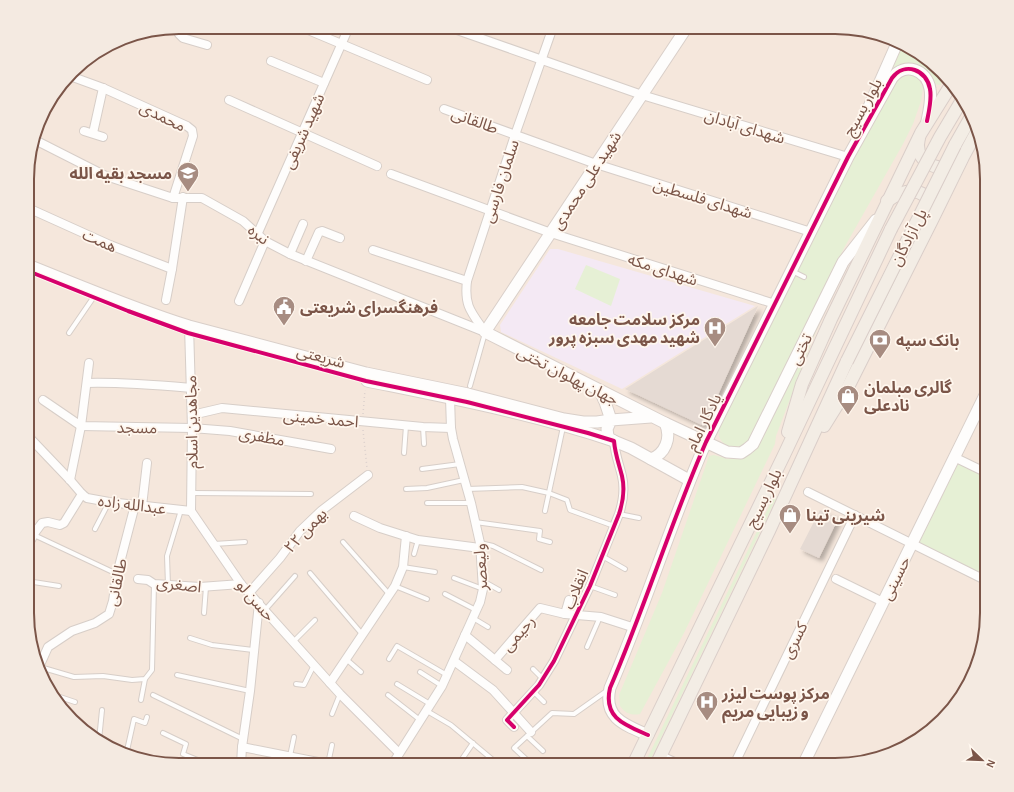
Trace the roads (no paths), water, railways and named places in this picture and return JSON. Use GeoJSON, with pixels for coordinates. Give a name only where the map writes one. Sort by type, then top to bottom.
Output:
{"type":"FeatureCollection","features":[{"type":"Feature","properties":{"kind":"main road"},"geometry":{"type":"LineString","coordinates":[[778,466],[802,384],[831,319],[921,133],[948,88]]}},
{"type":"Feature","properties":{"kind":"main road","name":"پل آزادگان"},"geometry":{"type":"LineString","coordinates":[[890,229],[960,104]]}},
{"type":"Feature","properties":{"kind":"main road","name":"پل آزادگان"},"geometry":{"type":"LineString","coordinates":[[847,361],[948,158],[968,122]]}},
{"type":"Feature","properties":{"kind":"main road"},"geometry":{"type":"LineString","coordinates":[[921,133],[918,148],[926,162],[932,166],[947,168],[963,157]]}},
{"type":"Feature","properties":{"kind":"main road"},"geometry":{"type":"LineString","coordinates":[[801,463],[847,389],[974,137]]}},
{"type":"Feature","properties":{"kind":"main road"},"geometry":{"type":"LineString","coordinates":[[887,201],[900,193],[917,191],[930,201],[933,208],[932,220]]}},
{"type":"Feature","properties":{"kind":"main road","name":"بلوار بسیج"},"geometry":{"type":"LineString","coordinates":[[636,758],[778,466],[890,229]]}},
{"type":"Feature","properties":{"kind":"main road","name":"بلوار بسیج"},"geometry":{"type":"LineString","coordinates":[[659,758],[801,463],[847,361]]}},
{"type":"Feature","properties":{"kind":"street"},"geometry":{"type":"LineString","coordinates":[[179,34],[182,38],[207,45]]}},
{"type":"Feature","properties":{"kind":"street"},"geometry":{"type":"LineString","coordinates":[[317,34],[427,80]]}},
{"type":"Feature","properties":{"kind":"street","name":"شهید شریفی"},"geometry":{"type":"LineString","coordinates":[[257,235],[346,34]]}},
{"type":"Feature","properties":{"kind":"street","name":"شهدای آبادان"},"geometry":{"type":"LineString","coordinates":[[468,34],[642,95],[848,157]]}},
{"type":"Feature","properties":{"kind":"street","name":"سلمان فارسی"},"geometry":{"type":"LineString","coordinates":[[485,332],[472,314],[467,301],[467,281],[515,134],[550,34]]}},
{"type":"Feature","properties":{"kind":"street","name":"شهید علی محمدی"},"geometry":{"type":"LineString","coordinates":[[485,332],[682,34]]}},
{"type":"Feature","properties":{"kind":"street"},"geometry":{"type":"LineString","coordinates":[[848,157],[895,47]]}},
{"type":"Feature","properties":{"kind":"street"},"geometry":{"type":"LineString","coordinates":[[271,61],[324,84]]}},
{"type":"Feature","properties":{"kind":"street","name":"بلوار بسیج"},"geometry":{"type":"LineString","coordinates":[[848,157],[892,78],[900,71],[908,68],[916,70],[923,75],[930,87],[931,96],[928,121]]}},
{"type":"Feature","properties":{"kind":"street","name":"محمدی"},"geometry":{"type":"LineString","coordinates":[[75,78],[103,88],[187,126],[192,130],[193,136],[173,198]]}},
{"type":"Feature","properties":{"kind":"street"},"geometry":{"type":"LineString","coordinates":[[93,133],[103,88]]}},
{"type":"Feature","properties":{"kind":"street"},"geometry":{"type":"LineString","coordinates":[[229,100],[377,166]]}},
{"type":"Feature","properties":{"kind":"street","name":"طالقانی"},"geometry":{"type":"LineString","coordinates":[[444,109],[596,164]]}},
{"type":"Feature","properties":{"kind":"street"},"geometry":{"type":"LineString","coordinates":[[84,131],[103,137]]}},
{"type":"Feature","properties":{"kind":"street","name":"نبره"},"geometry":{"type":"LineString","coordinates":[[39,142],[106,176],[173,198],[202,198],[243,221],[265,241],[290,254],[485,332]]}},
{"type":"Feature","properties":{"kind":"street","name":"یادگار امام"},"geometry":{"type":"LineString","coordinates":[[648,735],[626,725],[614,715],[608,705],[610,688],[635,628],[689,480],[706,442],[848,157]]}},
{"type":"Feature","properties":{"kind":"street","name":"شهدای فلسطین"},"geometry":{"type":"LineString","coordinates":[[596,164],[811,232]]}},
{"type":"Feature","properties":{"kind":"street","name":"شهدای مکه"},"geometry":{"type":"LineString","coordinates":[[391,174],[551,233],[775,304]]}},
{"type":"Feature","properties":{"kind":"street"},"geometry":{"type":"LineString","coordinates":[[166,300],[183,197]]}},
{"type":"Feature","properties":{"kind":"street","name":"همت"},"geometry":{"type":"LineString","coordinates":[[34,211],[110,245],[172,269]]}},
{"type":"Feature","properties":{"kind":"street","name":"تختی"},"geometry":{"type":"LineString","coordinates":[[706,442],[727,452],[733,453],[741,453],[753,444],[843,262],[880,215]]}},
{"type":"Feature","properties":{"kind":"street"},"geometry":{"type":"LineString","coordinates":[[290,254],[304,224]]}},
{"type":"Feature","properties":{"kind":"street"},"geometry":{"type":"LineString","coordinates":[[306,261],[319,232],[322,230],[340,238]]}},
{"type":"Feature","properties":{"kind":"street"},"geometry":{"type":"LineString","coordinates":[[239,301],[265,241]]}},
{"type":"Feature","properties":{"kind":"street"},"geometry":{"type":"LineString","coordinates":[[373,250],[467,281]]}},
{"type":"Feature","properties":{"kind":"street","name":"شریعتی"},"geometry":{"type":"LineString","coordinates":[[34,267],[156,315],[189,330],[366,380],[450,398],[563,426],[614,442],[631,448],[689,480]]}},
{"type":"Feature","properties":{"kind":"street","name":"شریعتی"},"geometry":{"type":"LineString","coordinates":[[34,273],[162,324],[366,373],[468,394],[564,419],[597,422],[651,417]]}},
{"type":"Feature","properties":{"kind":"street","name":"مجاهدین اسلام"},"geometry":{"type":"LineString","coordinates":[[189,330],[192,415],[191,511]]}},
{"type":"Feature","properties":{"kind":"street","name":"جهان پهلوان تختی"},"geometry":{"type":"LineString","coordinates":[[485,332],[665,423]]}},
{"type":"Feature","properties":{"kind":"street"},"geometry":{"type":"LineString","coordinates":[[70,480],[81,426],[89,363]]}},
{"type":"Feature","properties":{"kind":"street"},"geometry":{"type":"LineString","coordinates":[[87,383],[108,382],[191,388]]}},
{"type":"Feature","properties":{"kind":"street"},"geometry":{"type":"LineString","coordinates":[[600,391],[611,420],[607,433],[614,442]]}},
{"type":"Feature","properties":{"kind":"street","name":"ولیعصر"},"geometry":{"type":"LineString","coordinates":[[397,758],[429,708],[448,675],[477,610],[483,585],[480,546],[471,502],[451,428],[450,398]]}},
{"type":"Feature","properties":{"kind":"street"},"geometry":{"type":"LineString","coordinates":[[43,400],[81,426]]}},
{"type":"Feature","properties":{"kind":"street","name":"حسینی"},"geometry":{"type":"LineString","coordinates":[[805,758],[980,405]]}},
{"type":"Feature","properties":{"kind":"street","name":"احمد خمینی"},"geometry":{"type":"LineString","coordinates":[[192,415],[222,408],[423,428],[451,428]]}},
{"type":"Feature","properties":{"kind":"street"},"geometry":{"type":"LineString","coordinates":[[665,423],[706,442]]}},
{"type":"Feature","properties":{"kind":"street"},"geometry":{"type":"LineString","coordinates":[[650,459],[658,456],[664,450],[668,433],[665,423]]}},
{"type":"Feature","properties":{"kind":"street","name":"مسجد"},"geometry":{"type":"LineString","coordinates":[[81,426],[192,428]]}},
{"type":"Feature","properties":{"kind":"street","name":"مظفری"},"geometry":{"type":"LineString","coordinates":[[192,428],[230,431],[331,449]]}},
{"type":"Feature","properties":{"kind":"street","name":"عبدالله زاده"},"geometry":{"type":"LineString","coordinates":[[34,442],[87,498],[139,506],[191,511]]}},
{"type":"Feature","properties":{"kind":"street","name":"انقلاب"},"geometry":{"type":"LineString","coordinates":[[514,713],[534,692],[554,661],[590,586],[619,514],[622,505],[623,491],[622,477],[614,450],[614,442]]}},
{"type":"Feature","properties":{"kind":"street"},"geometry":{"type":"LineString","coordinates":[[954,457],[980,470]]}},
{"type":"Feature","properties":{"kind":"street","name":"طالقانی"},"geometry":{"type":"LineString","coordinates":[[42,660],[48,647],[72,631],[95,623],[109,614],[114,601],[117,574],[139,506],[147,463]]}},
{"type":"Feature","properties":{"kind":"street","name":"۲۲ بهمن"},"geometry":{"type":"LineString","coordinates":[[249,593],[305,526],[321,511],[368,475]]}},
{"type":"Feature","properties":{"kind":"street"},"geometry":{"type":"LineString","coordinates":[[808,492],[980,578]]}},
{"type":"Feature","properties":{"kind":"street"},"geometry":{"type":"LineString","coordinates":[[34,534],[42,523],[45,522],[60,525],[64,523],[82,494]]}},
{"type":"Feature","properties":{"kind":"street","name":"حسن لو"},"geometry":{"type":"LineString","coordinates":[[191,511],[241,584],[395,758]]}},
{"type":"Feature","properties":{"kind":"street","name":"کسری"},"geometry":{"type":"LineString","coordinates":[[737,758],[855,515]]}},
{"type":"Feature","properties":{"kind":"street"},"geometry":{"type":"LineString","coordinates":[[354,516],[380,528],[418,540],[480,546]]}},
{"type":"Feature","properties":{"kind":"street"},"geometry":{"type":"LineString","coordinates":[[330,683],[395,586],[403,567],[406,536]]}},
{"type":"Feature","properties":{"kind":"street","name":"اصغری"},"geometry":{"type":"LineString","coordinates":[[138,579],[148,580],[154,584],[206,587],[241,584]]}},
{"type":"Feature","properties":{"kind":"street"},"geometry":{"type":"LineString","coordinates":[[836,579],[883,602]]}},
{"type":"Feature","properties":{"kind":"street"},"geometry":{"type":"LineString","coordinates":[[565,614],[569,600]]}},
{"type":"Feature","properties":{"kind":"street"},"geometry":{"type":"LineString","coordinates":[[241,758],[250,690],[253,650],[261,607]]}},
{"type":"Feature","properties":{"kind":"street","name":"رحیمی"},"geometry":{"type":"LineString","coordinates":[[495,660],[540,608],[565,614],[601,616],[635,628]]}},
{"type":"Feature","properties":{"kind":"street"},"geometry":{"type":"LineString","coordinates":[[465,635],[507,670]]}},
{"type":"Feature","properties":{"kind":"street"},"geometry":{"type":"LineString","coordinates":[[454,661],[492,690],[514,713],[529,734]]}},
{"type":"Feature","properties":{"kind":"street"},"geometry":{"type":"LineString","coordinates":[[514,713],[507,720],[514,727]]}},
{"type":"Feature","properties":{"kind":"street"},"geometry":{"type":"LineString","coordinates":[[242,748],[300,758]]}},
{"type":"Feature","properties":{"kind":"lane"},"geometry":{"type":"LineString","coordinates":[[791,271],[804,277]]}},
{"type":"Feature","properties":{"kind":"lane"},"geometry":{"type":"LineString","coordinates":[[69,333],[93,298]]}},
{"type":"Feature","properties":{"kind":"lane"},"geometry":{"type":"LineString","coordinates":[[470,386],[485,332]]}},
{"type":"Feature","properties":{"kind":"lane"},"geometry":{"type":"LineString","coordinates":[[404,453],[406,426]]}},
{"type":"Feature","properties":{"kind":"lane"},"geometry":{"type":"LineString","coordinates":[[545,511],[563,426]]}},
{"type":"Feature","properties":{"kind":"lane"},"geometry":{"type":"LineString","coordinates":[[423,428],[424,444]]}},
{"type":"Feature","properties":{"kind":"lane"},"geometry":{"type":"LineString","coordinates":[[422,469],[460,464]]}},
{"type":"Feature","properties":{"kind":"lane"},"geometry":{"type":"LineString","coordinates":[[406,489],[427,488],[464,480]]}},
{"type":"Feature","properties":{"kind":"lane"},"geometry":{"type":"LineString","coordinates":[[467,489],[522,487],[549,493],[567,500],[570,510],[614,526]]}},
{"type":"Feature","properties":{"kind":"lane"},"geometry":{"type":"LineString","coordinates":[[192,494],[311,494]]}},
{"type":"Feature","properties":{"kind":"lane"},"geometry":{"type":"LineString","coordinates":[[95,529],[109,502]]}},
{"type":"Feature","properties":{"kind":"lane"},"geometry":{"type":"LineString","coordinates":[[427,503],[471,502]]}},
{"type":"Feature","properties":{"kind":"lane"},"geometry":{"type":"LineString","coordinates":[[168,585],[167,556],[181,510]]}},
{"type":"Feature","properties":{"kind":"lane"},"geometry":{"type":"LineString","coordinates":[[619,514],[639,518]]}},
{"type":"Feature","properties":{"kind":"lane"},"geometry":{"type":"LineString","coordinates":[[474,522],[540,530],[539,539],[550,542]]}},
{"type":"Feature","properties":{"kind":"lane"},"geometry":{"type":"LineString","coordinates":[[34,534],[117,574]]}},
{"type":"Feature","properties":{"kind":"lane"},"geometry":{"type":"LineString","coordinates":[[414,554],[418,540]]}},
{"type":"Feature","properties":{"kind":"lane"},"geometry":{"type":"LineString","coordinates":[[213,544],[246,542]]}},
{"type":"Feature","properties":{"kind":"lane"},"geometry":{"type":"LineString","coordinates":[[343,542],[389,594]]}},
{"type":"Feature","properties":{"kind":"lane"},"geometry":{"type":"LineString","coordinates":[[480,546],[493,546],[541,570]]}},
{"type":"Feature","properties":{"kind":"lane"},"geometry":{"type":"LineString","coordinates":[[602,556],[625,569]]}},
{"type":"Feature","properties":{"kind":"lane"},"geometry":{"type":"LineString","coordinates":[[403,567],[436,572]]}},
{"type":"Feature","properties":{"kind":"lane"},"geometry":{"type":"LineString","coordinates":[[310,573],[362,634]]}},
{"type":"Feature","properties":{"kind":"lane"},"geometry":{"type":"LineString","coordinates":[[261,607],[295,576]]}},
{"type":"Feature","properties":{"kind":"lane"},"geometry":{"type":"LineString","coordinates":[[454,578],[499,590]]}},
{"type":"Feature","properties":{"kind":"lane"},"geometry":{"type":"LineString","coordinates":[[34,582],[58,586]]}},
{"type":"Feature","properties":{"kind":"lane"},"geometry":{"type":"LineString","coordinates":[[141,700],[145,679],[152,670],[154,584]]}},
{"type":"Feature","properties":{"kind":"lane"},"geometry":{"type":"LineString","coordinates":[[395,586],[427,599]]}},
{"type":"Feature","properties":{"kind":"lane"},"geometry":{"type":"LineString","coordinates":[[590,586],[615,596]]}},
{"type":"Feature","properties":{"kind":"lane"},"geometry":{"type":"LineString","coordinates":[[204,613],[206,587]]}},
{"type":"Feature","properties":{"kind":"lane"},"geometry":{"type":"LineString","coordinates":[[445,594],[477,610]]}},
{"type":"Feature","properties":{"kind":"lane"},"geometry":{"type":"LineString","coordinates":[[587,647],[601,616]]}},
{"type":"Feature","properties":{"kind":"lane"},"geometry":{"type":"LineString","coordinates":[[473,618],[488,627]]}},
{"type":"Feature","properties":{"kind":"lane"},"geometry":{"type":"LineString","coordinates":[[293,642],[315,620]]}},
{"type":"Feature","properties":{"kind":"lane"},"geometry":{"type":"LineString","coordinates":[[190,638],[212,645],[253,650]]}},
{"type":"Feature","properties":{"kind":"lane"},"geometry":{"type":"LineString","coordinates":[[389,659],[397,646],[448,675]]}},
{"type":"Feature","properties":{"kind":"lane"},"geometry":{"type":"LineString","coordinates":[[346,658],[361,672]]}},
{"type":"Feature","properties":{"kind":"lane"},"geometry":{"type":"LineString","coordinates":[[296,684],[304,685],[314,665]]}},
{"type":"Feature","properties":{"kind":"lane"},"geometry":{"type":"LineString","coordinates":[[45,669],[74,677],[103,676],[132,680],[145,679]]}},
{"type":"Feature","properties":{"kind":"lane"},"geometry":{"type":"LineString","coordinates":[[533,669],[543,680]]}},
{"type":"Feature","properties":{"kind":"lane"},"geometry":{"type":"LineString","coordinates":[[420,672],[442,686]]}},
{"type":"Feature","properties":{"kind":"lane"},"geometry":{"type":"LineString","coordinates":[[176,675],[250,690]]}},
{"type":"Feature","properties":{"kind":"lane"},"geometry":{"type":"LineString","coordinates":[[397,684],[490,758]]}},
{"type":"Feature","properties":{"kind":"lane"},"geometry":{"type":"LineString","coordinates":[[525,758],[514,748],[552,713],[574,714],[610,688]]}},
{"type":"Feature","properties":{"kind":"lane"},"geometry":{"type":"LineString","coordinates":[[534,692],[544,702]]}},
{"type":"Feature","properties":{"kind":"lane"},"geometry":{"type":"LineString","coordinates":[[332,714],[340,694]]}},
{"type":"Feature","properties":{"kind":"lane"},"geometry":{"type":"LineString","coordinates":[[153,695],[243,739]]}},
{"type":"Feature","properties":{"kind":"lane"},"geometry":{"type":"LineString","coordinates":[[388,695],[420,720]]}},
{"type":"Feature","properties":{"kind":"lane"},"geometry":{"type":"LineString","coordinates":[[61,697],[75,702]]}},
{"type":"Feature","properties":{"kind":"lane"},"geometry":{"type":"LineString","coordinates":[[100,735],[102,710]]}},
{"type":"Feature","properties":{"kind":"lane"},"geometry":{"type":"LineString","coordinates":[[127,748],[134,719],[145,723],[147,717]]}},
{"type":"Feature","properties":{"kind":"lane"},"geometry":{"type":"LineString","coordinates":[[164,733],[186,744],[183,754],[193,758]]}},
{"type":"Feature","properties":{"kind":"lane"},"geometry":{"type":"LineString","coordinates":[[529,734],[543,750]]}},
{"type":"Feature","properties":{"kind":"lane"},"geometry":{"type":"LineString","coordinates":[[290,756],[294,737]]}},
{"type":"Feature","properties":{"kind":"lane"},"geometry":{"type":"LineString","coordinates":[[463,758],[473,744]]}},
{"type":"Feature","properties":{"kind":"lane"},"geometry":{"type":"LineString","coordinates":[[331,758],[332,745]]}},
{"type":"Feature","properties":{"kind":"place","name":"مسجد بقیه الله"},"geometry":{"type":"Point","coordinates":[188,192]}},
{"type":"Feature","properties":{"kind":"place","name":"فرهنگسرای شریعتی"},"geometry":{"type":"Point","coordinates":[284,326]}},
{"type":"Feature","properties":{"kind":"place","name":"مرکز سلامت جامعه شهید مهدی سبزه پرور"},"geometry":{"type":"Point","coordinates":[715,348]}},
{"type":"Feature","properties":{"kind":"place","name":"بانک سپه"},"geometry":{"type":"Point","coordinates":[880,360]}},
{"type":"Feature","properties":{"kind":"place","name":"گالری مبلمان نادعلی"},"geometry":{"type":"Point","coordinates":[848,416]}},
{"type":"Feature","properties":{"kind":"place","name":"شیرینی تینا"},"geometry":{"type":"Point","coordinates":[790,534]}},
{"type":"Feature","properties":{"kind":"place","name":"مرکز پوست لیزر و زیبایی مریم"},"geometry":{"type":"Point","coordinates":[707,722]}}]}
